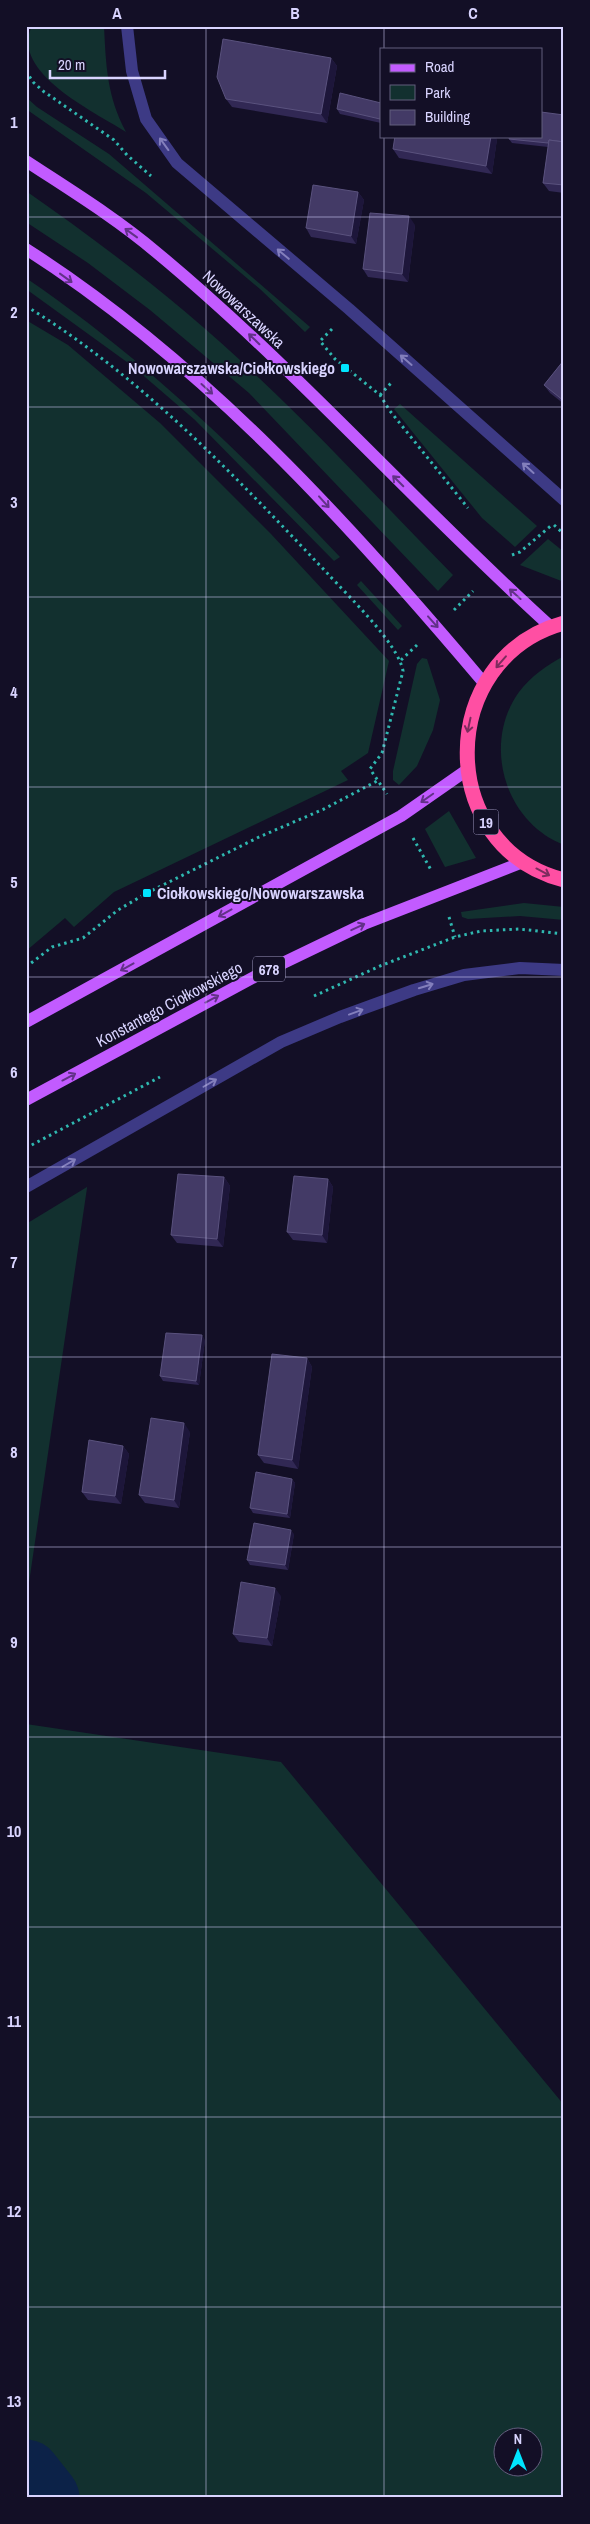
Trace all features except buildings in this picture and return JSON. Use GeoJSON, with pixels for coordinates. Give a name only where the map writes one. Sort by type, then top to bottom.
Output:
{"type":"FeatureCollection","features":[{"type":"Feature","properties":{"kind":"highway","name":"19"},"geometry":{"type":"LineString","coordinates":[[557,625],[525,640],[502,659],[484,683],[472,711],[466,740],[467,770],[474,797],[486,822],[502,844],[523,862],[551,876],[564,880]]}},
{"type":"Feature","properties":{"kind":"main road","name":"Nowowarszawska"},"geometry":{"type":"LineString","coordinates":[[26,161],[88,201],[155,251],[218,305],[491,573],[557,625]]}},
{"type":"Feature","properties":{"kind":"main road"},"geometry":{"type":"LineString","coordinates":[[26,249],[146,335],[236,416],[316,494],[437,627],[484,683]]}},
{"type":"Feature","properties":{"kind":"main road"},"geometry":{"type":"LineString","coordinates":[[26,1022],[401,816],[467,770]]}},
{"type":"Feature","properties":{"kind":"main road","name":"Konstantego Ciołkowskiego"},"geometry":{"type":"LineString","coordinates":[[26,1100],[256,976],[364,924],[523,862]]}},
{"type":"Feature","properties":{"kind":"lane"},"geometry":{"type":"LineString","coordinates":[[127,26],[132,71],[146,119],[177,163],[349,309],[564,500]]}},
{"type":"Feature","properties":{"kind":"lane"},"geometry":{"type":"LineString","coordinates":[[26,1187],[281,1042],[340,1017],[414,990],[464,975],[520,968],[564,970]]}},
{"type":"Feature","properties":{"kind":"path"},"geometry":{"type":"LineString","coordinates":[[26,71],[33,82],[43,91],[114,140]]}},
{"type":"Feature","properties":{"kind":"path"},"geometry":{"type":"LineString","coordinates":[[26,306],[62,328],[115,368],[174,418],[281,525],[374,624],[401,660],[403,671],[382,753],[370,769],[401,816],[443,894],[455,937],[481,931],[518,929],[564,934]]}},
{"type":"Feature","properties":{"kind":"path"},"geometry":{"type":"LineString","coordinates":[[332,329],[320,341],[335,359],[380,395],[390,411],[472,514]]}},
{"type":"Feature","properties":{"kind":"path"},"geometry":{"type":"LineString","coordinates":[[380,395],[393,381]]}},
{"type":"Feature","properties":{"kind":"path"},"geometry":{"type":"LineString","coordinates":[[508,557],[520,552],[553,524]]}},
{"type":"Feature","properties":{"kind":"path"},"geometry":{"type":"LineString","coordinates":[[26,967],[52,947],[83,938],[118,910],[147,893],[259,837],[324,809],[377,781]]}},
{"type":"Feature","properties":{"kind":"green space"},"geometry":{"type":"Polygon","coordinates":[[[32,26],[104,26],[111,93],[126,132],[77,102],[43,74],[33,59],[28,43],[32,26]]]}},
{"type":"Feature","properties":{"kind":"green space"},"geometry":{"type":"Polygon","coordinates":[[[26,97],[37,107],[109,154],[310,327],[305,332],[260,289],[146,193],[26,109],[26,97]]]}},
{"type":"Feature","properties":{"kind":"green space"},"geometry":{"type":"Polygon","coordinates":[[[26,191],[146,280],[232,352],[308,426],[453,575],[438,591],[249,393],[150,310],[88,263],[26,222],[26,191]]]}},
{"type":"Feature","properties":{"kind":"green space"},"geometry":{"type":"Polygon","coordinates":[[[26,278],[112,342],[191,409],[266,481],[340,557],[334,561],[195,420],[131,365],[26,289],[26,278]]]}},
{"type":"Feature","properties":{"kind":"green space"},"geometry":{"type":"Polygon","coordinates":[[[26,320],[68,345],[160,423],[271,534],[389,661],[368,753],[341,771],[348,780],[114,892],[74,927],[65,918],[26,951],[26,320]]]}},
{"type":"Feature","properties":{"kind":"green space"},"geometry":{"type":"Polygon","coordinates":[[[400,404],[537,526],[515,547],[482,518],[394,409],[400,404]]]}},
{"type":"Feature","properties":{"kind":"green space"},"geometry":{"type":"Polygon","coordinates":[[[548,539],[564,552],[564,582],[520,565],[548,539]]]}},
{"type":"Feature","properties":{"kind":"green space"},"geometry":{"type":"Polygon","coordinates":[[[361,581],[402,626],[398,630],[357,585],[361,581]]]}},
{"type":"Feature","properties":{"kind":"green space"},"geometry":{"type":"Polygon","coordinates":[[[564,656],[564,845],[543,834],[526,819],[514,800],[505,779],[501,757],[502,734],[508,712],[519,692],[540,671],[564,656]]]}},
{"type":"Feature","properties":{"kind":"green space"},"geometry":{"type":"Polygon","coordinates":[[[422,658],[427,659],[440,700],[433,730],[417,766],[399,785],[393,780],[393,771],[417,664],[422,658]]]}},
{"type":"Feature","properties":{"kind":"green space"},"geometry":{"type":"Polygon","coordinates":[[[449,811],[476,858],[445,867],[425,829],[449,811]]]}},
{"type":"Feature","properties":{"kind":"green space"},"geometry":{"type":"Polygon","coordinates":[[[524,903],[564,907],[564,920],[520,916],[468,919],[462,917],[461,912],[524,903]]]}},
{"type":"Feature","properties":{"kind":"green space"},"geometry":{"type":"Polygon","coordinates":[[[87,1188],[26,1603],[26,1224],[87,1188]]]}},
{"type":"Feature","properties":{"kind":"green space"},"geometry":{"type":"Polygon","coordinates":[[[26,1724],[281,1762],[564,2105],[564,2498],[26,2498],[26,1724]]]}},
{"type":"Feature","properties":{"kind":"waterway"},"geometry":{"type":"LineString","coordinates":[[26,2474],[45,2498]]}},
{"type":"Feature","properties":{"kind":"place","name":"Nowowarszawska/Ciołkowskiego"},"geometry":{"type":"Point","coordinates":[345,368]}},
{"type":"Feature","properties":{"kind":"place","name":"Ciołkowskiego/Nowowarszawska"},"geometry":{"type":"Point","coordinates":[147,893]}}]}
